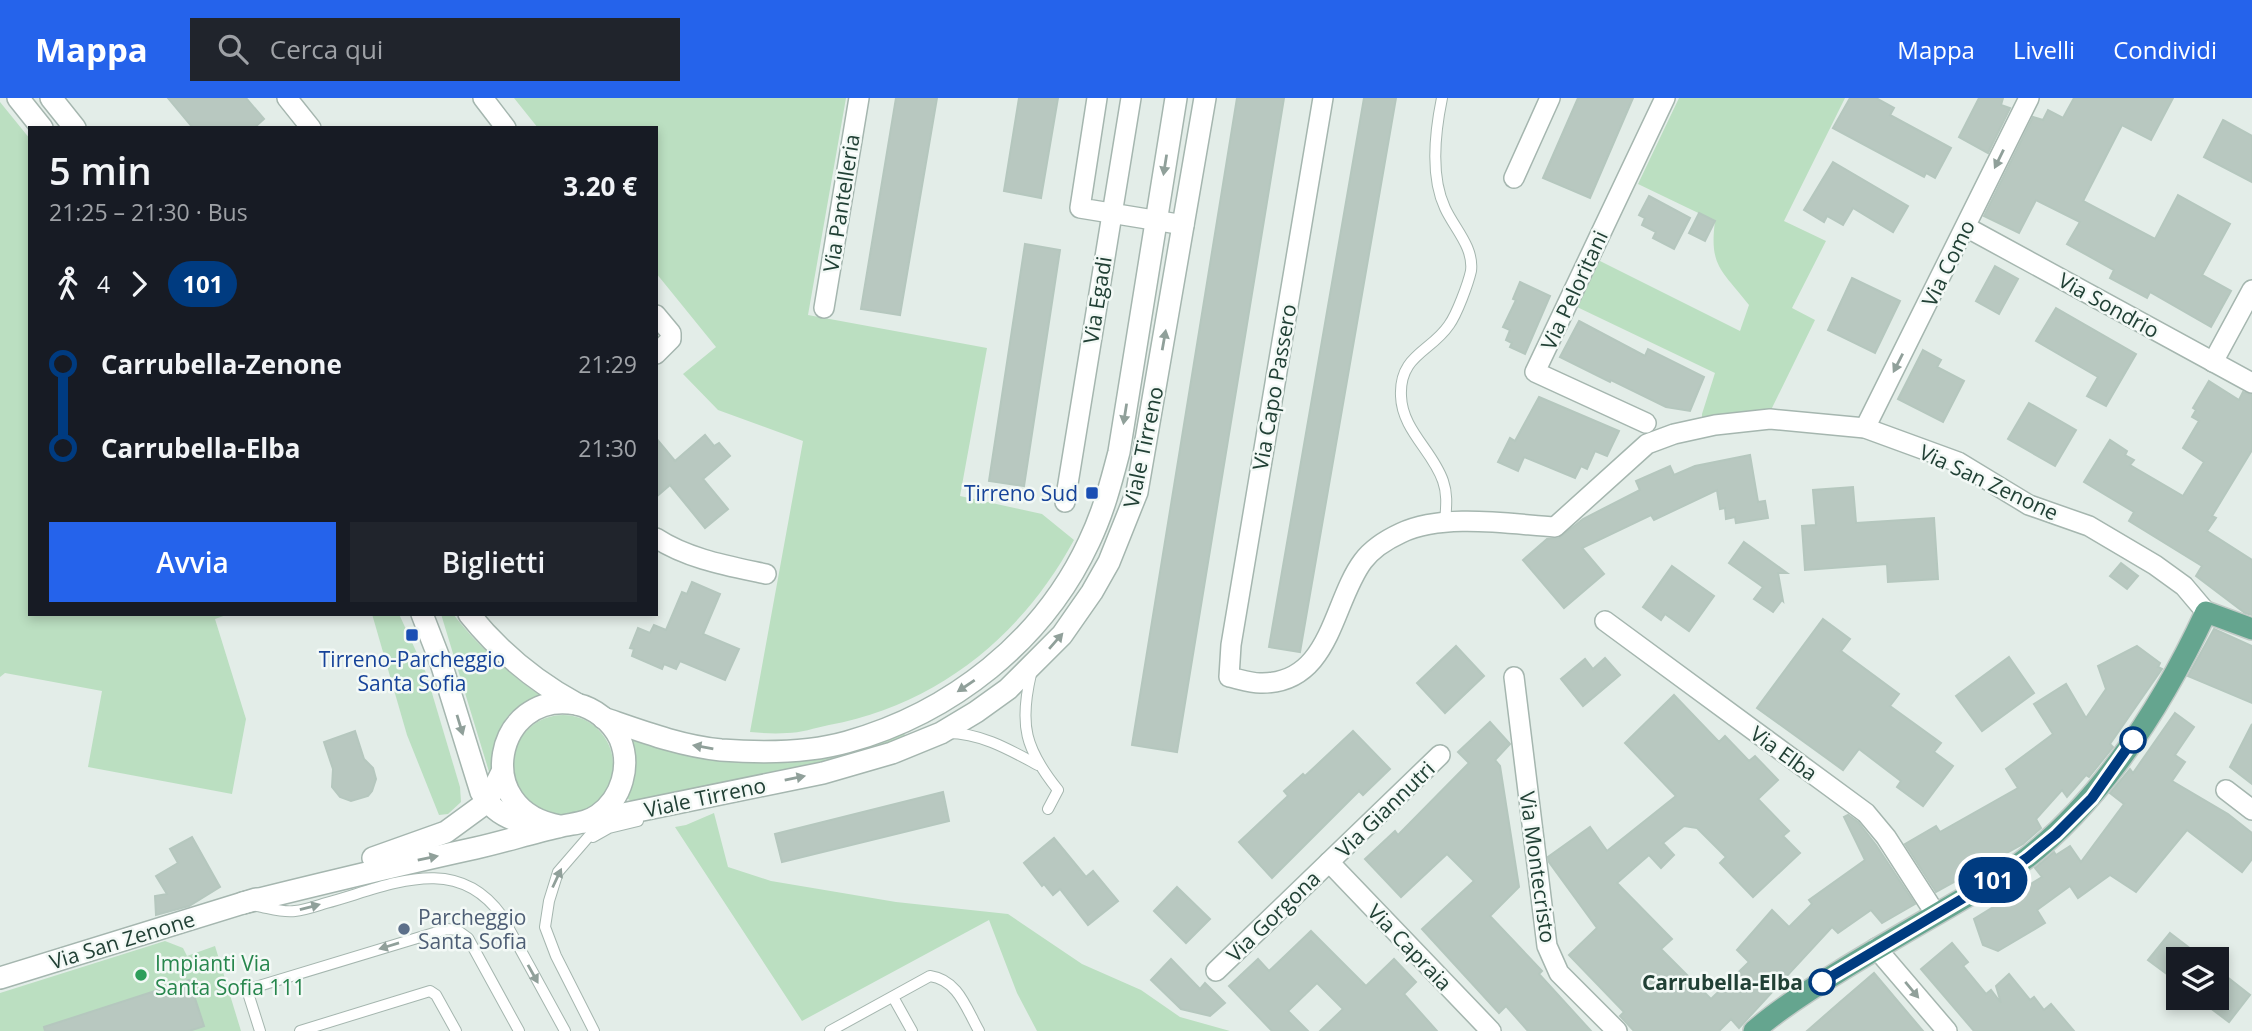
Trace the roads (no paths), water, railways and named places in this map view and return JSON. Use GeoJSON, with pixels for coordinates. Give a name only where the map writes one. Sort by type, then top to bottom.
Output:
{"type":"FeatureCollection","features":[{"type":"Feature","properties":{"kind":"main road"},"geometry":{"type":"LineString","coordinates":[[1754,1031],[1812,989],[1876,948],[1999,877],[2056,834],[2092,798],[2133,739],[2186,654],[2206,612],[2252,629]]}},
{"type":"Feature","properties":{"kind":"street"},"geometry":{"type":"LineString","coordinates":[[51,98],[73,126]]}},
{"type":"Feature","properties":{"kind":"street"},"geometry":{"type":"LineString","coordinates":[[286,98],[309,126]]}},
{"type":"Feature","properties":{"kind":"street"},"geometry":{"type":"LineString","coordinates":[[483,98],[504,126]]}},
{"type":"Feature","properties":{"kind":"street","name":"Via Pantelleria"},"geometry":{"type":"LineString","coordinates":[[824,308],[859,98]]}},
{"type":"Feature","properties":{"kind":"street"},"geometry":{"type":"LineString","coordinates":[[1097,98],[1080,208],[1184,225]]}},
{"type":"Feature","properties":{"kind":"street","name":"Via Egadi"},"geometry":{"type":"LineString","coordinates":[[1065,502],[1110,213],[1131,98]]}},
{"type":"Feature","properties":{"kind":"street","name":"Viale Tirreno"},"geometry":{"type":"LineString","coordinates":[[603,718],[672,741],[719,750],[819,747],[846,742],[914,716],[952,695],[1010,652],[1062,590],[1089,543],[1109,490],[1118,452],[1176,98]]}},
{"type":"Feature","properties":{"kind":"street","name":"Viale Tirreno"},"geometry":{"type":"LineString","coordinates":[[592,826],[694,800],[852,766],[934,736],[1008,689],[1062,635],[1109,562],[1133,504],[1144,458],[1205,98]]}},
{"type":"Feature","properties":{"kind":"street","name":"Via Capo Passero"},"geometry":{"type":"LineString","coordinates":[[1229,677],[1231,645],[1323,98]]}},
{"type":"Feature","properties":{"kind":"street"},"geometry":{"type":"LineString","coordinates":[[1514,178],[1550,98]]}},
{"type":"Feature","properties":{"kind":"street","name":"Via Peloritani"},"geometry":{"type":"LineString","coordinates":[[1646,423],[1535,372],[1665,98]]}},
{"type":"Feature","properties":{"kind":"street","name":"Via Como"},"geometry":{"type":"LineString","coordinates":[[1866,428],[2029,98]]}},
{"type":"Feature","properties":{"kind":"street"},"geometry":{"type":"LineString","coordinates":[[23,100],[41,126]]}},
{"type":"Feature","properties":{"kind":"street","name":"Via Sondrio"},"geometry":{"type":"LineString","coordinates":[[1966,228],[2252,383]]}},
{"type":"Feature","properties":{"kind":"street"},"geometry":{"type":"LineString","coordinates":[[2213,362],[2252,290]]}},
{"type":"Feature","properties":{"kind":"street"},"geometry":{"type":"LineString","coordinates":[[658,317],[671,333],[671,339],[658,352]]}},
{"type":"Feature","properties":{"kind":"street","name":"Via San Zenone"},"geometry":{"type":"LineString","coordinates":[[1229,677],[1260,683],[1278,681],[1293,675],[1318,654],[1328,638],[1345,595],[1364,560],[1374,550],[1402,532],[1445,523],[1555,527],[1647,444],[1674,434],[1715,425],[1770,419],[1866,428],[1958,462],[2029,505],[2089,526],[2155,565],[2184,586],[2206,612]]}},
{"type":"Feature","properties":{"kind":"street"},"geometry":{"type":"LineString","coordinates":[[658,539],[694,556],[766,574]]}},
{"type":"Feature","properties":{"kind":"street"},"geometry":{"type":"LineString","coordinates":[[423,616],[441,663],[481,792],[487,802],[511,820],[523,823],[592,826],[614,799],[624,775],[625,762],[619,738],[603,718],[528,671],[506,653],[471,616]]}},
{"type":"Feature","properties":{"kind":"street","name":"Via Elba"},"geometry":{"type":"LineString","coordinates":[[1605,621],[1866,813],[1886,837],[1936,913]]}},
{"type":"Feature","properties":{"kind":"street","name":"Via Montecristo"},"geometry":{"type":"LineString","coordinates":[[1514,677],[1547,946],[1559,973],[1616,1031]]}},
{"type":"Feature","properties":{"kind":"street"},"geometry":{"type":"LineString","coordinates":[[554,825],[538,821],[521,809],[508,792],[502,772],[504,748],[515,727],[533,711],[555,704],[579,705]]}},
{"type":"Feature","properties":{"kind":"street"},"geometry":{"type":"LineString","coordinates":[[914,716],[934,736]]}},
{"type":"Feature","properties":{"kind":"street","name":"Via Giannutri"},"geometry":{"type":"LineString","coordinates":[[1329,862],[1440,755]]}},
{"type":"Feature","properties":{"kind":"street"},"geometry":{"type":"LineString","coordinates":[[243,903],[446,832],[487,802],[502,772]]}},
{"type":"Feature","properties":{"kind":"street"},"geometry":{"type":"LineString","coordinates":[[2226,790],[2252,810]]}},
{"type":"Feature","properties":{"kind":"street"},"geometry":{"type":"LineString","coordinates":[[243,903],[380,868],[522,838],[554,825]]}},
{"type":"Feature","properties":{"kind":"street","name":"Via Gorgona"},"geometry":{"type":"LineString","coordinates":[[1216,971],[1329,862]]}},
{"type":"Feature","properties":{"kind":"street","name":"Via Capraia"},"geometry":{"type":"LineString","coordinates":[[1329,862],[1491,1031]]}},
{"type":"Feature","properties":{"kind":"street","name":"Via San Zenone"},"geometry":{"type":"LineString","coordinates":[[0,978],[243,903]]}},
{"type":"Feature","properties":{"kind":"street"},"geometry":{"type":"LineString","coordinates":[[1876,948],[1947,1031]]}},
{"type":"Feature","properties":{"kind":"lane"},"geometry":{"type":"LineString","coordinates":[[1442,98],[1437,131],[1439,189],[1445,208],[1470,252],[1471,270],[1451,323],[1411,362],[1402,380],[1401,398],[1417,440],[1443,479],[1447,496],[1445,523]]}},
{"type":"Feature","properties":{"kind":"lane"},"geometry":{"type":"LineString","coordinates":[[1033,666],[1025,703],[1025,719],[1028,738],[1038,765],[1058,790],[1048,809]]}},
{"type":"Feature","properties":{"kind":"lane"},"geometry":{"type":"LineString","coordinates":[[934,736],[960,733],[980,738],[1004,746],[1038,765]]}},
{"type":"Feature","properties":{"kind":"lane"},"geometry":{"type":"LineString","coordinates":[[592,826],[558,872],[545,927],[556,956],[594,1031]]}},
{"type":"Feature","properties":{"kind":"lane"},"geometry":{"type":"LineString","coordinates":[[243,903],[293,912],[408,880],[443,878],[466,883],[492,901],[565,1031]]}},
{"type":"Feature","properties":{"kind":"lane"},"geometry":{"type":"LineString","coordinates":[[260,1031],[248,993],[252,988],[447,929],[457,930],[468,938],[519,1031]]}},
{"type":"Feature","properties":{"kind":"lane"},"geometry":{"type":"LineString","coordinates":[[830,1031],[930,976],[944,978],[958,994],[979,1031]]}},
{"type":"Feature","properties":{"kind":"lane"},"geometry":{"type":"LineString","coordinates":[[300,1031],[430,991],[436,995],[456,1031]]}},
{"type":"Feature","properties":{"kind":"lane"},"geometry":{"type":"LineString","coordinates":[[893,997],[912,1031]]}},
{"type":"Feature","properties":{"kind":"place","name":"Tirreno Sud"},"geometry":{"type":"Point","coordinates":[1092,493]}},
{"type":"Feature","properties":{"kind":"place","name":"Tirreno-Parcheggio Santa Sofia"},"geometry":{"type":"Point","coordinates":[412,635]}},
{"type":"Feature","properties":{"kind":"place","name":"Parcheggio Santa Sofia"},"geometry":{"type":"Point","coordinates":[404,929]}},
{"type":"Feature","properties":{"kind":"place","name":"Impianti Via Santa Sofia 111"},"geometry":{"type":"Point","coordinates":[141,975]}},
{"type":"Feature","properties":{"kind":"place","name":"Carrubella-Elba"},"geometry":{"type":"Point","coordinates":[1822,982]}}]}
